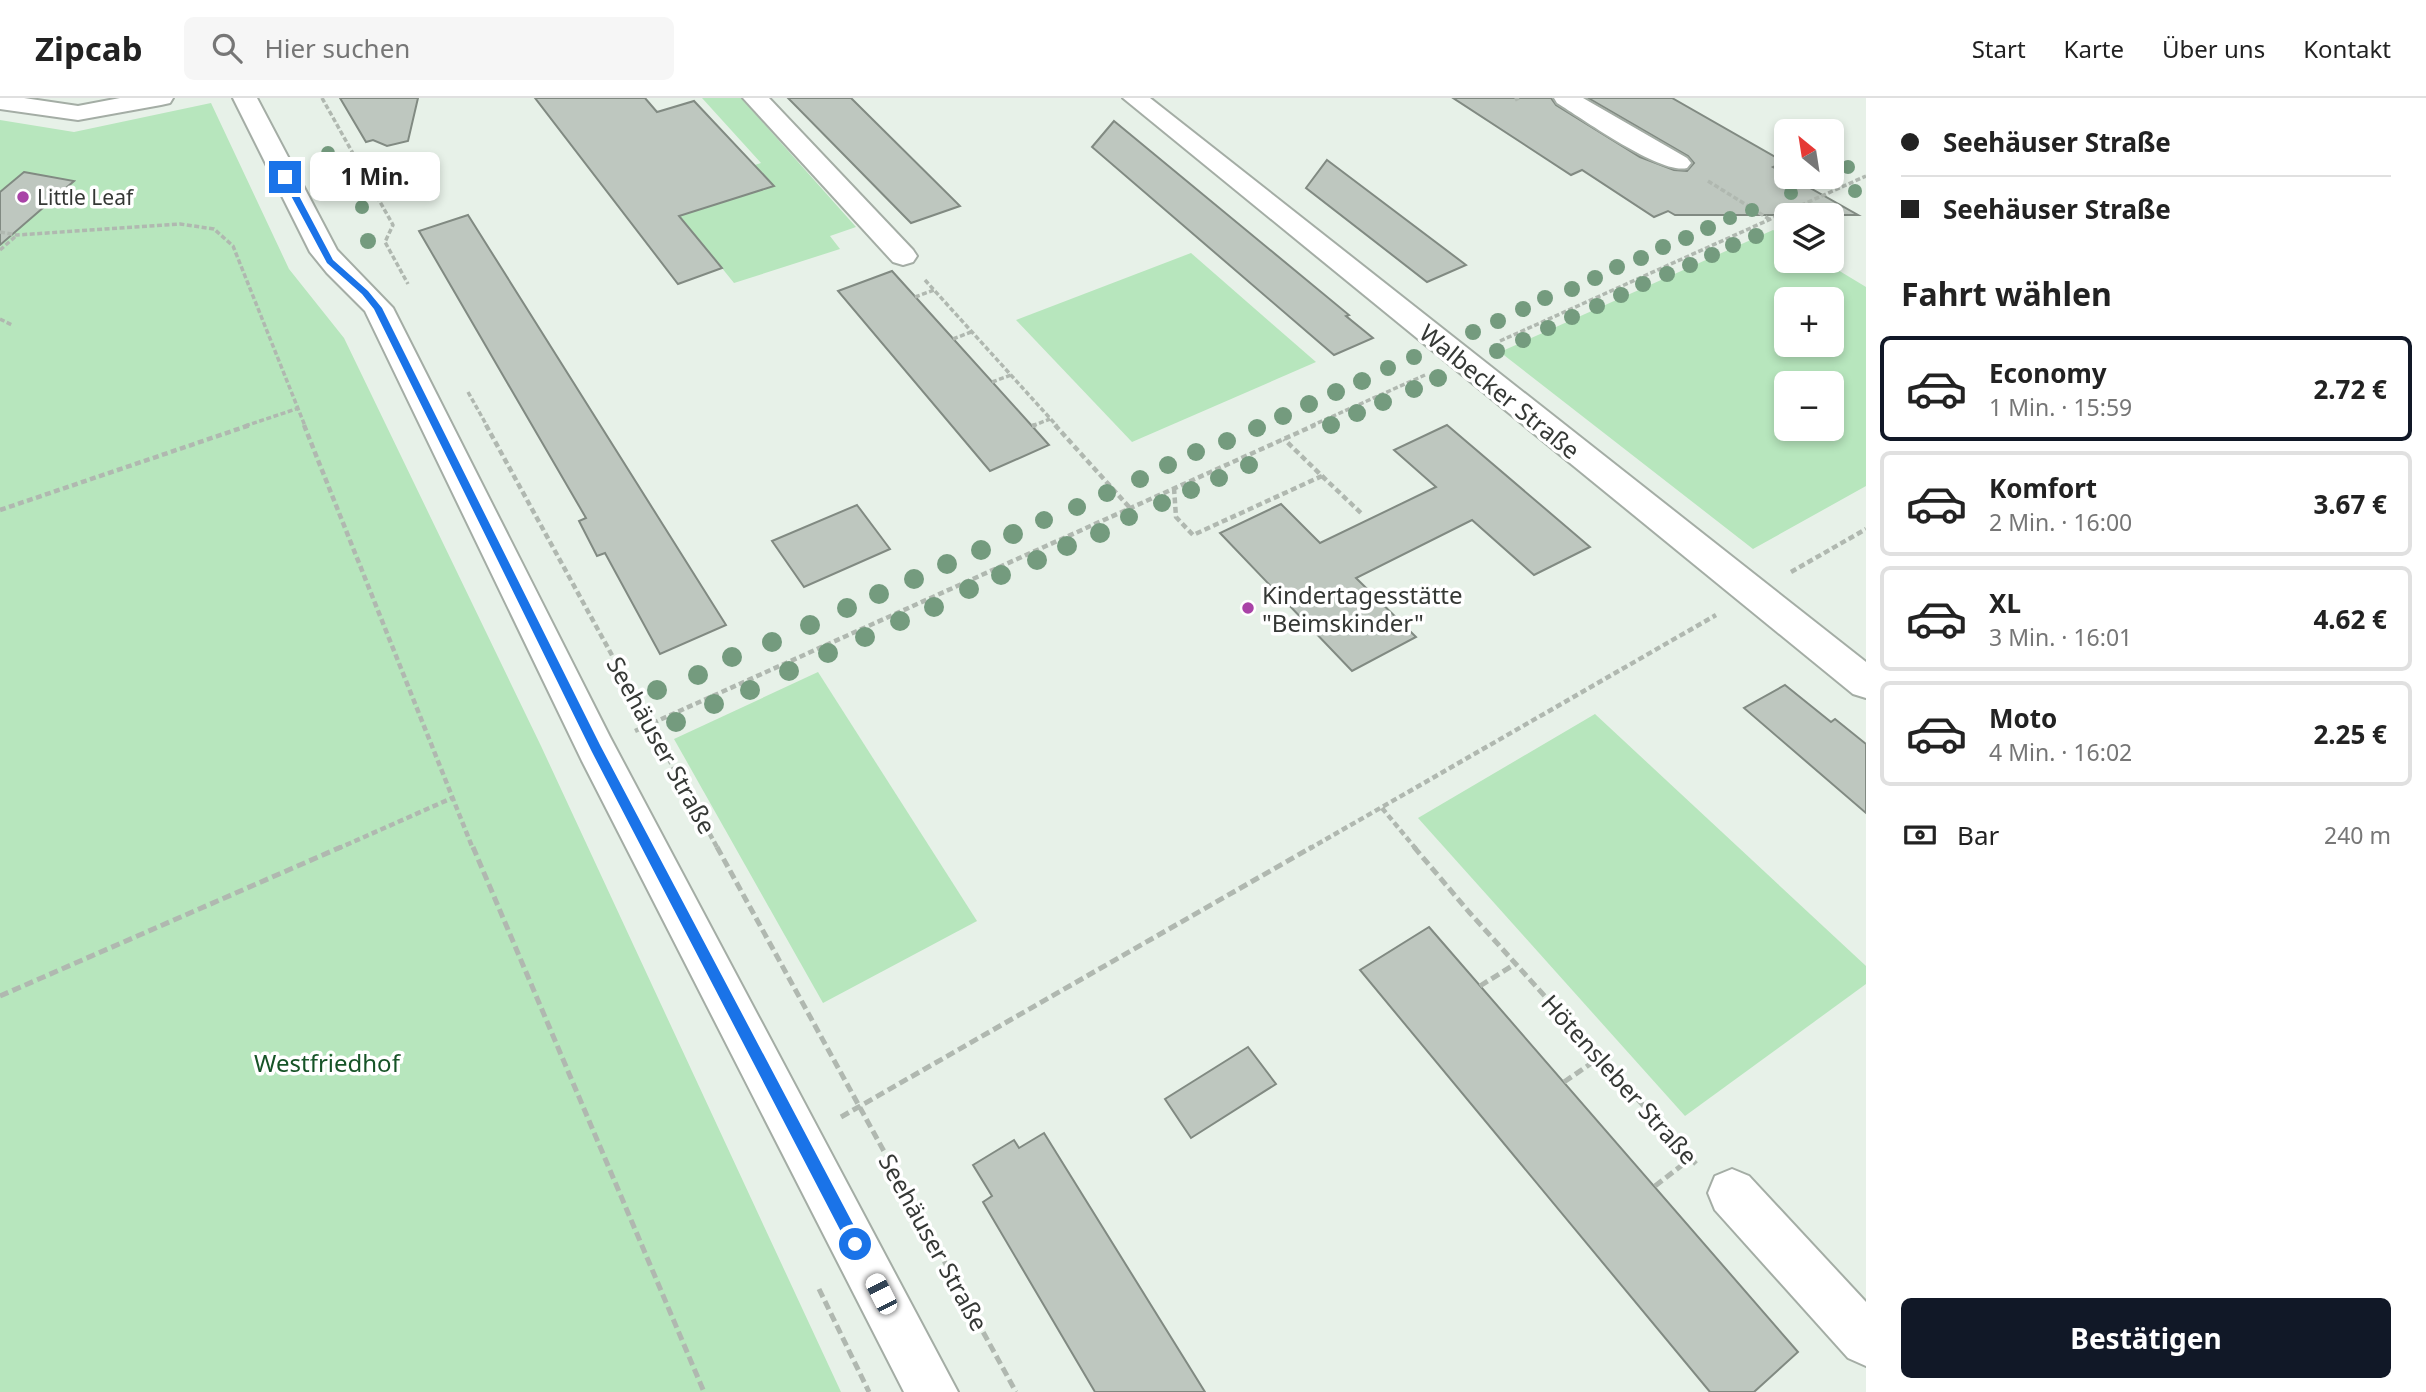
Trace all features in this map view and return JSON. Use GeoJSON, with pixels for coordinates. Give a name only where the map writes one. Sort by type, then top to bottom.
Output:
{"type":"FeatureCollection","features":[{"type":"Feature","properties":{"kind":"street"},"geometry":{"type":"LineString","coordinates":[[4,113],[33,102],[81,113],[161,98]]}},
{"type":"Feature","properties":{"kind":"street"},"geometry":{"type":"LineString","coordinates":[[245,98],[324,252],[337,270],[365,293],[378,308],[596,749],[932,1392]]}},
{"type":"Feature","properties":{"kind":"street"},"geometry":{"type":"LineString","coordinates":[[755,98],[904,256]]}},
{"type":"Feature","properties":{"kind":"street","name":"Walbecker Straße"},"geometry":{"type":"LineString","coordinates":[[1135,98],[1866,683]]}},
{"type":"Feature","properties":{"kind":"street"},"geometry":{"type":"LineString","coordinates":[[1566,98],[1678,163]]}},
{"type":"Feature","properties":{"kind":"street"},"geometry":{"type":"LineString","coordinates":[[1732,1193],[1866,1340]]}},
{"type":"Feature","properties":{"kind":"path"},"geometry":{"type":"LineString","coordinates":[[322,98],[393,225],[385,243],[411,291]]}},
{"type":"Feature","properties":{"kind":"path"},"geometry":{"type":"LineString","coordinates":[[1678,163],[1769,219]]}},
{"type":"Feature","properties":{"kind":"path"},"geometry":{"type":"LineString","coordinates":[[1489,345],[1866,176]]}},
{"type":"Feature","properties":{"kind":"path"},"geometry":{"type":"LineString","coordinates":[[0,232],[17,235],[180,224],[214,229],[233,246],[453,798],[705,1392]]}},
{"type":"Feature","properties":{"kind":"path"},"geometry":{"type":"LineString","coordinates":[[0,250],[17,235]]}},
{"type":"Feature","properties":{"kind":"path"},"geometry":{"type":"LineString","coordinates":[[904,256],[1130,508]]}},
{"type":"Feature","properties":{"kind":"path"},"geometry":{"type":"LineString","coordinates":[[915,297],[934,290]]}},
{"type":"Feature","properties":{"kind":"path"},"geometry":{"type":"LineString","coordinates":[[0,319],[12,325]]}},
{"type":"Feature","properties":{"kind":"path"},"geometry":{"type":"LineString","coordinates":[[953,339],[971,331]]}},
{"type":"Feature","properties":{"kind":"path"},"geometry":{"type":"LineString","coordinates":[[651,724],[1434,371]]}},
{"type":"Feature","properties":{"kind":"path"},"geometry":{"type":"LineString","coordinates":[[992,382],[1011,375]]}},
{"type":"Feature","properties":{"kind":"path","name":"Seehäuser Straße"},"geometry":{"type":"LineString","coordinates":[[465,387],[1016,1392]]}},
{"type":"Feature","properties":{"kind":"path"},"geometry":{"type":"LineString","coordinates":[[0,510],[299,408]]}},
{"type":"Feature","properties":{"kind":"path"},"geometry":{"type":"LineString","coordinates":[[1032,426],[1050,419]]}},
{"type":"Feature","properties":{"kind":"path"},"geometry":{"type":"LineString","coordinates":[[1284,439],[1362,514]]}},
{"type":"Feature","properties":{"kind":"path"},"geometry":{"type":"LineString","coordinates":[[1174,488],[1176,517],[1193,536],[1322,476]]}},
{"type":"Feature","properties":{"kind":"path"},"geometry":{"type":"LineString","coordinates":[[1782,577],[1866,529]]}},
{"type":"Feature","properties":{"kind":"path"},"geometry":{"type":"LineString","coordinates":[[860,1107],[1702,623]]}},
{"type":"Feature","properties":{"kind":"path"},"geometry":{"type":"LineString","coordinates":[[0,996],[453,798]]}},
{"type":"Feature","properties":{"kind":"path","name":"Hötensleber Straße"},"geometry":{"type":"LineString","coordinates":[[1382,808],[1515,964],[1690,1159],[1732,1193]]}},
{"type":"Feature","properties":{"kind":"path"},"geometry":{"type":"LineString","coordinates":[[1480,986],[1515,964]]}},
{"type":"Feature","properties":{"kind":"path"},"geometry":{"type":"LineString","coordinates":[[1564,1082],[1599,1058]]}},
{"type":"Feature","properties":{"kind":"path"},"geometry":{"type":"LineString","coordinates":[[1655,1186],[1690,1159]]}},
{"type":"Feature","properties":{"kind":"green space"},"geometry":{"type":"Polygon","coordinates":[[[702,98],[741,98],[856,227],[830,236],[840,249],[734,283],[663,195],[761,163],[702,98]]]}},
{"type":"Feature","properties":{"kind":"green space","name":"Westfriedhof"},"geometry":{"type":"Polygon","coordinates":[[[211,103],[289,269],[344,338],[541,746],[841,1392],[0,1392],[0,120],[74,132],[211,103]]]}},
{"type":"Feature","properties":{"kind":"green space"},"geometry":{"type":"Polygon","coordinates":[[[1773,230],[1774,273],[1843,273],[1866,287],[1866,486],[1753,549],[1500,352],[1773,230]]]}},
{"type":"Feature","properties":{"kind":"green space"},"geometry":{"type":"Polygon","coordinates":[[[1191,253],[1316,362],[1132,442],[1016,320],[1191,253]]]}},
{"type":"Feature","properties":{"kind":"green space"},"geometry":{"type":"Polygon","coordinates":[[[818,672],[977,921],[823,1003],[674,739],[818,672]]]}},
{"type":"Feature","properties":{"kind":"green space"},"geometry":{"type":"Polygon","coordinates":[[[1595,714],[1866,966],[1866,984],[1685,1116],[1418,818],[1595,714]]]}},
{"type":"Feature","properties":{"kind":"building"},"geometry":{"type":"Polygon","coordinates":[[[340,98],[418,98],[408,141],[387,146],[373,140],[366,142],[340,98]]]}},
{"type":"Feature","properties":{"kind":"building"},"geometry":{"type":"Polygon","coordinates":[[[535,98],[645,98],[657,112],[694,101],[774,186],[679,216],[722,268],[678,284],[535,98]]]}},
{"type":"Feature","properties":{"kind":"building"},"geometry":{"type":"Polygon","coordinates":[[[788,98],[851,98],[960,206],[911,223],[788,98]]]}},
{"type":"Feature","properties":{"kind":"building"},"geometry":{"type":"Polygon","coordinates":[[[1453,98],[1551,98],[1556,105],[1640,157],[1674,170],[1687,171],[1694,163],[1688,156],[1588,98],[1672,98],[1774,156],[1774,189],[1812,189],[1837,203],[1774,203],[1774,215],[1675,215],[1668,211],[1654,217],[1582,170],[1571,175],[1453,98]]]}},
{"type":"Feature","properties":{"kind":"building"},"geometry":{"type":"Polygon","coordinates":[[[1114,121],[1349,315],[1346,316],[1373,338],[1334,355],[1092,147],[1114,121]]]}},
{"type":"Feature","properties":{"kind":"building"},"geometry":{"type":"Polygon","coordinates":[[[1327,160],[1466,265],[1427,282],[1306,188],[1327,160]]]}},
{"type":"Feature","properties":{"kind":"building"},"geometry":{"type":"Polygon","coordinates":[[[24,172],[74,181],[0,245],[0,192],[24,172]]]}},
{"type":"Feature","properties":{"kind":"building"},"geometry":{"type":"Polygon","coordinates":[[[1844,207],[1858,215],[1844,215],[1844,207]]]}},
{"type":"Feature","properties":{"kind":"building"},"geometry":{"type":"Polygon","coordinates":[[[468,215],[726,625],[660,654],[605,553],[597,556],[579,521],[586,518],[419,231],[468,215]]]}},
{"type":"Feature","properties":{"kind":"building"},"geometry":{"type":"Polygon","coordinates":[[[892,271],[1049,445],[990,471],[838,291],[892,271]]]}},
{"type":"Feature","properties":{"kind":"building"},"geometry":{"type":"Polygon","coordinates":[[[1447,425],[1590,547],[1534,575],[1472,520],[1356,578],[1416,637],[1352,671],[1220,533],[1281,504],[1320,543],[1436,487],[1394,450],[1447,425]]]}},
{"type":"Feature","properties":{"kind":"building"},"geometry":{"type":"Polygon","coordinates":[[[857,505],[890,549],[804,587],[772,541],[857,505]]]}},
{"type":"Feature","properties":{"kind":"building"},"geometry":{"type":"Polygon","coordinates":[[[1785,685],[1831,722],[1835,719],[1866,744],[1866,813],[1744,708],[1785,685]]]}},
{"type":"Feature","properties":{"kind":"building"},"geometry":{"type":"Polygon","coordinates":[[[1429,927],[1798,1352],[1754,1392],[1710,1392],[1360,970],[1429,927]]]}},
{"type":"Feature","properties":{"kind":"building"},"geometry":{"type":"Polygon","coordinates":[[[1248,1047],[1276,1084],[1191,1138],[1165,1099],[1248,1047]]]}},
{"type":"Feature","properties":{"kind":"building"},"geometry":{"type":"Polygon","coordinates":[[[1044,1133],[1205,1392],[1095,1392],[983,1202],[992,1196],[973,1165],[1014,1140],[1019,1148],[1044,1133]]]}},
{"type":"Feature","properties":{"kind":"place","name":"Little Leaf"},"geometry":{"type":"Point","coordinates":[23,197]}},
{"type":"Feature","properties":{"kind":"place","name":"Kindertagesstätte \"Beimskinder\""},"geometry":{"type":"Point","coordinates":[1248,608]}},
{"type":"Feature","properties":{"kind":"route"},"geometry":{"type":"LineString","coordinates":[[285,177],[330,261],[378,308],[596,749],[855,1244]]}}]}
